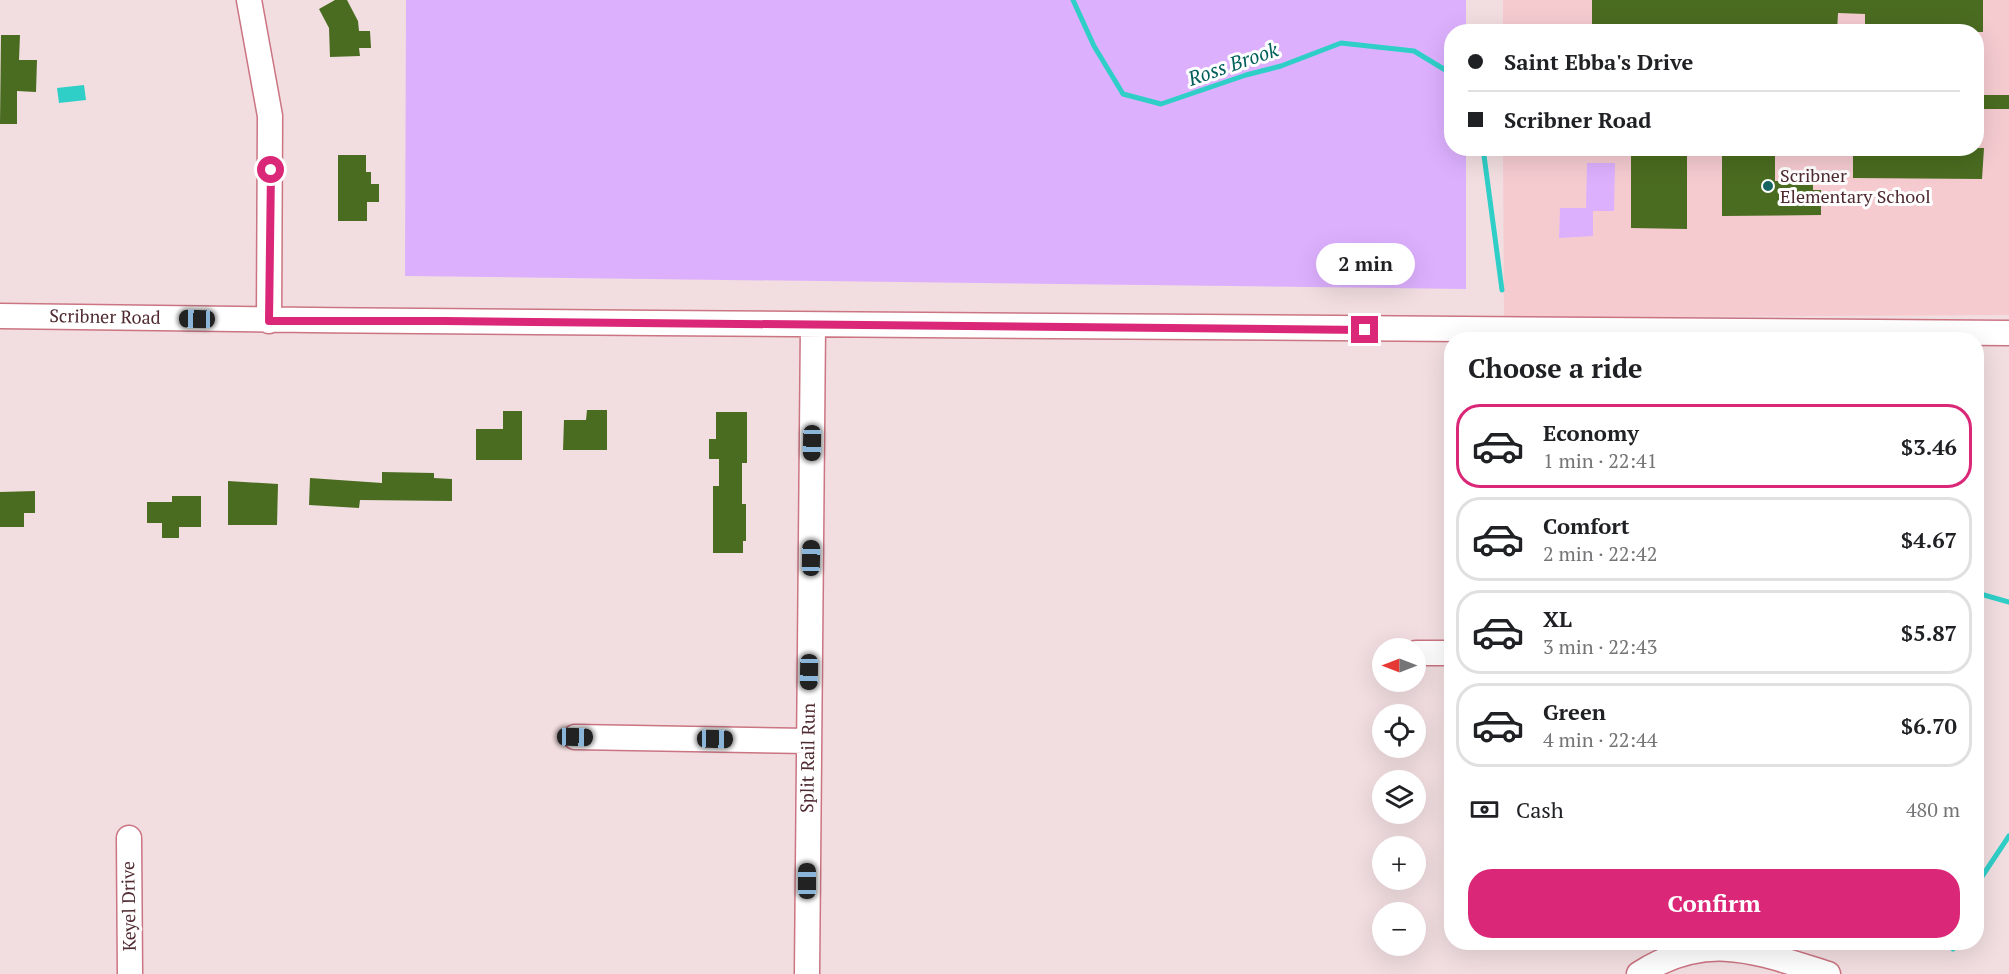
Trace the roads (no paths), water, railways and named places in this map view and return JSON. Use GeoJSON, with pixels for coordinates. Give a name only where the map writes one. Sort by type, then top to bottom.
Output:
{"type":"FeatureCollection","features":[{"type":"Feature","properties":{"kind":"street"},"geometry":{"type":"LineString","coordinates":[[249,0],[270,116],[269,321]]}},
{"type":"Feature","properties":{"kind":"street","name":"Scribner Road"},"geometry":{"type":"LineString","coordinates":[[0,316],[269,321],[1444,333]]}},
{"type":"Feature","properties":{"kind":"street","name":"Split Rail Run"},"geometry":{"type":"LineString","coordinates":[[807,974],[813,325]]}},
{"type":"Feature","properties":{"kind":"street","name":"Scribner Road"},"geometry":{"type":"LineString","coordinates":[[1984,333],[2009,333]]}},
{"type":"Feature","properties":{"kind":"street"},"geometry":{"type":"LineString","coordinates":[[1426,653],[1444,653]]}},
{"type":"Feature","properties":{"kind":"street"},"geometry":{"type":"LineString","coordinates":[[575,737],[808,741]]}},
{"type":"Feature","properties":{"kind":"street","name":"Keyel Drive"},"geometry":{"type":"LineString","coordinates":[[129,838],[130,974]]}},
{"type":"Feature","properties":{"kind":"street"},"geometry":{"type":"LineString","coordinates":[[1639,974],[1659,962],[1694,950]]}},
{"type":"Feature","properties":{"kind":"street"},"geometry":{"type":"LineString","coordinates":[[1734,950],[1761,954],[1828,974]]}},
{"type":"Feature","properties":{"kind":"water"},"geometry":{"type":"Polygon","coordinates":[[[84,85],[86,100],[59,103],[57,88],[84,85]]]}},
{"type":"Feature","properties":{"kind":"waterway","name":"Ross Brook"},"geometry":{"type":"LineString","coordinates":[[1073,0],[1094,46],[1123,94],[1161,104],[1246,75],[1281,66],[1341,43],[1414,51],[1444,69]]}},
{"type":"Feature","properties":{"kind":"waterway","name":"Ross Brook"},"geometry":{"type":"LineString","coordinates":[[1484,156],[1502,290]]}},
{"type":"Feature","properties":{"kind":"waterway","name":"Ross Brook"},"geometry":{"type":"LineString","coordinates":[[1984,595],[2009,602]]}},
{"type":"Feature","properties":{"kind":"waterway","name":"Ross Brook"},"geometry":{"type":"LineString","coordinates":[[1984,874],[2009,836]]}},
{"type":"Feature","properties":{"kind":"place","name":"Scribner Elementary School"},"geometry":{"type":"Point","coordinates":[1768,186]}}]}
